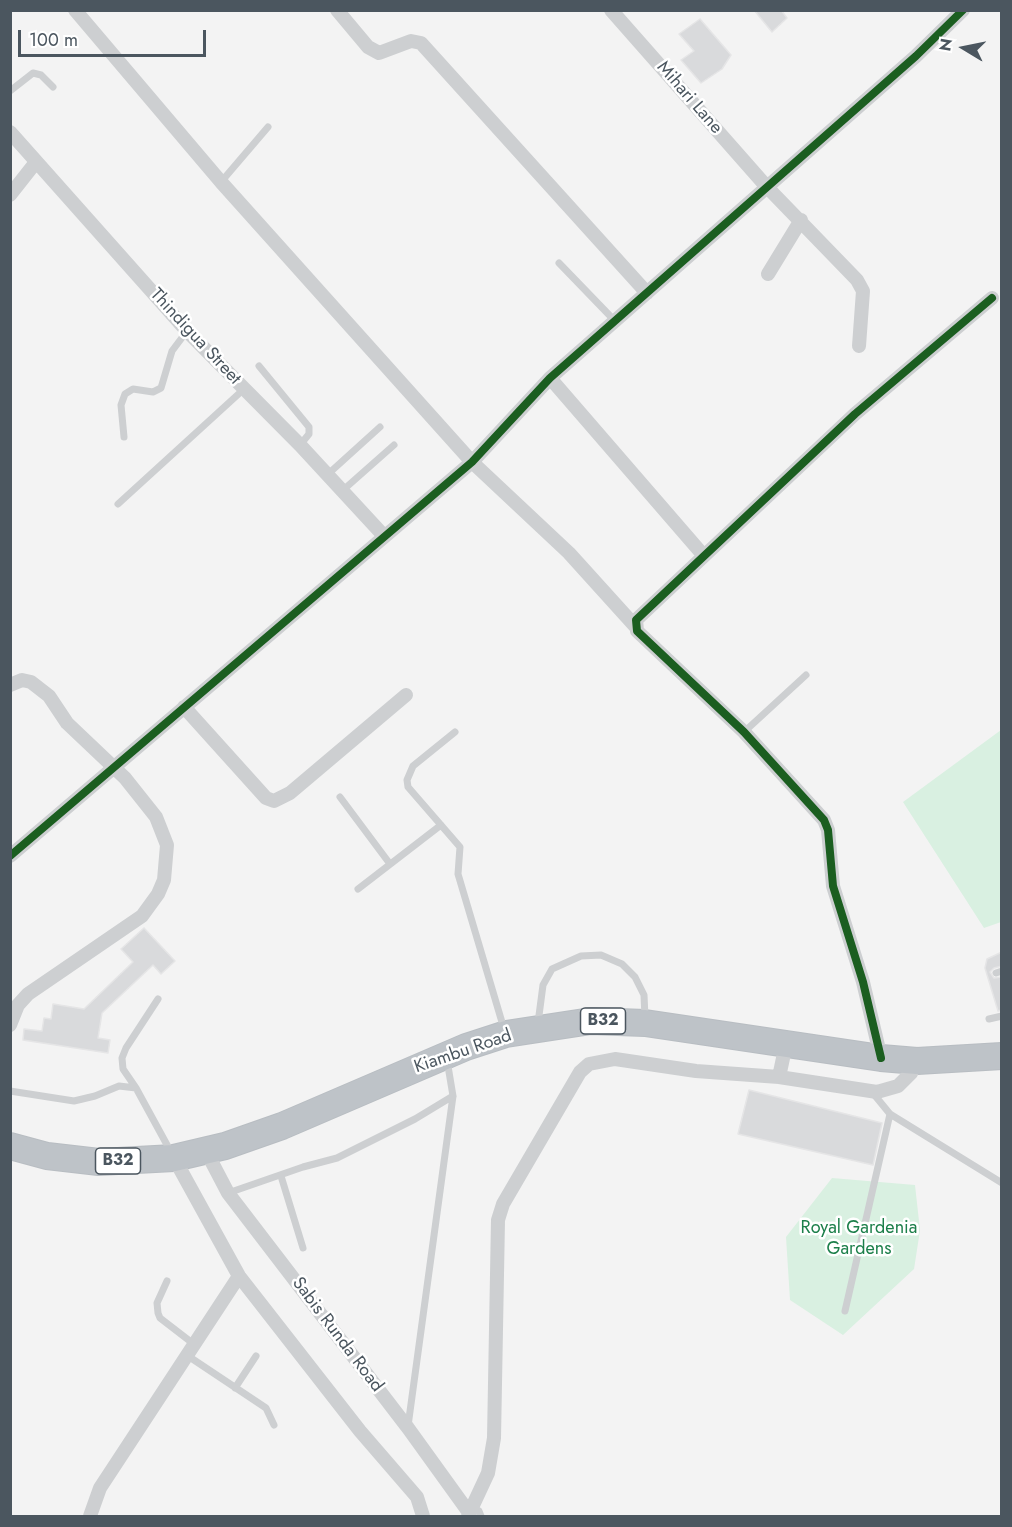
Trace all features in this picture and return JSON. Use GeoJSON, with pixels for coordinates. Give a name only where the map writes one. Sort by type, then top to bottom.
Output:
{"type":"FeatureCollection","features":[{"type":"Feature","properties":{"kind":"highway","name":"Kiambu Road"},"geometry":{"type":"LineString","coordinates":[[10,1146],[47,1156],[99,1162],[174,1158],[206,1151],[282,1126],[446,1055],[506,1034],[591,1021],[645,1023],[881,1058],[917,1061],[998,1059]]}},
{"type":"Feature","properties":{"kind":"street"},"geometry":{"type":"LineString","coordinates":[[75,10],[221,182],[472,462],[569,553],[637,631],[744,732],[824,820],[828,830],[833,886],[863,982],[881,1058]]}},
{"type":"Feature","properties":{"kind":"street"},"geometry":{"type":"LineString","coordinates":[[337,10],[368,47],[379,53],[411,41],[421,43],[648,292]]}},
{"type":"Feature","properties":{"kind":"street"},"geometry":{"type":"LineString","coordinates":[[10,856],[472,462],[550,378],[916,56],[963,10]]}},
{"type":"Feature","properties":{"kind":"street","name":"Mihari Lane"},"geometry":{"type":"LineString","coordinates":[[611,11],[766,186],[857,280],[863,291],[859,346]]}},
{"type":"Feature","properties":{"kind":"street","name":"Thindigua Street"},"geometry":{"type":"LineString","coordinates":[[10,132],[187,331],[300,445],[384,536]]}},
{"type":"Feature","properties":{"kind":"street"},"geometry":{"type":"LineString","coordinates":[[10,195],[16,179],[36,162]]}},
{"type":"Feature","properties":{"kind":"street"},"geometry":{"type":"LineString","coordinates":[[768,274],[801,220]]}},
{"type":"Feature","properties":{"kind":"street"},"geometry":{"type":"LineString","coordinates":[[635,626],[636,620],[855,414],[992,298]]}},
{"type":"Feature","properties":{"kind":"street"},"geometry":{"type":"LineString","coordinates":[[550,378],[704,556]]}},
{"type":"Feature","properties":{"kind":"street"},"geometry":{"type":"LineString","coordinates":[[10,685],[22,680],[38,686],[49,696],[67,723],[125,778],[156,818],[164,835],[167,863],[158,894],[142,916],[28,994],[13,1015]]}},
{"type":"Feature","properties":{"kind":"street"},"geometry":{"type":"LineString","coordinates":[[184,707],[266,798],[274,801],[290,793],[406,695]]}},
{"type":"Feature","properties":{"kind":"street"},"geometry":{"type":"LineString","coordinates":[[779,1077],[786,1044]]}},
{"type":"Feature","properties":{"kind":"street"},"geometry":{"type":"LineString","coordinates":[[473,1514],[488,1473],[494,1438],[498,1220],[502,1204],[580,1072],[590,1064],[615,1059],[696,1071],[779,1077],[871,1092],[890,1090],[898,1086],[911,1073],[917,1061]]}},
{"type":"Feature","properties":{"kind":"street","name":"Sabis Runda Road"},"geometry":{"type":"LineString","coordinates":[[206,1151],[228,1193],[473,1514]]}},
{"type":"Feature","properties":{"kind":"street"},"geometry":{"type":"LineString","coordinates":[[174,1158],[239,1276],[360,1431],[417,1497],[423,1516]]}},
{"type":"Feature","properties":{"kind":"street"},"geometry":{"type":"LineString","coordinates":[[90,1516],[100,1488],[239,1276]]}},
{"type":"Feature","properties":{"kind":"lane"},"geometry":{"type":"LineString","coordinates":[[10,91],[30,74],[35,73],[53,87]]}},
{"type":"Feature","properties":{"kind":"lane"},"geometry":{"type":"LineString","coordinates":[[221,182],[268,127]]}},
{"type":"Feature","properties":{"kind":"lane"},"geometry":{"type":"LineString","coordinates":[[560,263],[615,321]]}},
{"type":"Feature","properties":{"kind":"lane"},"geometry":{"type":"LineString","coordinates":[[124,437],[121,405],[125,394],[133,389],[153,392],[161,388],[172,351],[187,331]]}},
{"type":"Feature","properties":{"kind":"lane"},"geometry":{"type":"LineString","coordinates":[[259,366],[309,427],[309,434],[300,445]]}},
{"type":"Feature","properties":{"kind":"lane"},"geometry":{"type":"LineString","coordinates":[[118,504],[244,389]]}},
{"type":"Feature","properties":{"kind":"lane"},"geometry":{"type":"LineString","coordinates":[[327,475],[380,427]]}},
{"type":"Feature","properties":{"kind":"lane"},"geometry":{"type":"LineString","coordinates":[[342,491],[394,445]]}},
{"type":"Feature","properties":{"kind":"lane"},"geometry":{"type":"LineString","coordinates":[[744,732],[806,675]]}},
{"type":"Feature","properties":{"kind":"lane"},"geometry":{"type":"LineString","coordinates":[[455,732],[413,766],[407,780],[411,794],[460,847],[458,874],[506,1034]]}},
{"type":"Feature","properties":{"kind":"lane"},"geometry":{"type":"LineString","coordinates":[[340,797],[390,864]]}},
{"type":"Feature","properties":{"kind":"lane"},"geometry":{"type":"LineString","coordinates":[[358,889],[441,825]]}},
{"type":"Feature","properties":{"kind":"lane"},"geometry":{"type":"LineString","coordinates":[[537,1028],[543,985],[552,969],[581,956],[601,955],[622,964],[635,977],[644,995],[645,1023]]}},
{"type":"Feature","properties":{"kind":"lane"},"geometry":{"type":"LineString","coordinates":[[158,999],[126,1048],[122,1058],[123,1069],[136,1088],[174,1158]]}},
{"type":"Feature","properties":{"kind":"lane"},"geometry":{"type":"LineString","coordinates":[[989,1019],[1002,1016]]}},
{"type":"Feature","properties":{"kind":"lane"},"geometry":{"type":"LineString","coordinates":[[408,1428],[453,1096],[446,1055]]}},
{"type":"Feature","properties":{"kind":"lane"},"geometry":{"type":"LineString","coordinates":[[10,1090],[74,1101],[95,1096],[119,1086],[136,1088]]}},
{"type":"Feature","properties":{"kind":"lane"},"geometry":{"type":"LineString","coordinates":[[871,1092],[890,1114],[1002,1183]]}},
{"type":"Feature","properties":{"kind":"lane"},"geometry":{"type":"LineString","coordinates":[[228,1193],[338,1158],[416,1119],[453,1096]]}},
{"type":"Feature","properties":{"kind":"lane"},"geometry":{"type":"LineString","coordinates":[[845,1311],[890,1114]]}},
{"type":"Feature","properties":{"kind":"lane"},"geometry":{"type":"LineString","coordinates":[[281,1176],[303,1248]]}},
{"type":"Feature","properties":{"kind":"lane"},"geometry":{"type":"LineString","coordinates":[[167,1281],[157,1302],[160,1318],[191,1351],[235,1388],[266,1408],[274,1425]]}},
{"type":"Feature","properties":{"kind":"lane"},"geometry":{"type":"LineString","coordinates":[[235,1388],[256,1356]]}},
{"type":"Feature","properties":{"kind":"green space"},"geometry":{"type":"Polygon","coordinates":[[[1001,730],[1001,922],[984,928],[903,802],[1001,730]]]}},
{"type":"Feature","properties":{"kind":"green space","name":"Royal Gardenia Gardens"},"geometry":{"type":"Polygon","coordinates":[[[832,1178],[915,1185],[920,1230],[914,1269],[843,1335],[790,1300],[786,1237],[832,1178]]]}},
{"type":"Feature","properties":{"kind":"building"},"geometry":{"type":"Polygon","coordinates":[[[754,10],[781,10],[787,18],[772,32],[754,10]]]}},
{"type":"Feature","properties":{"kind":"building"},"geometry":{"type":"Polygon","coordinates":[[[700,19],[731,55],[722,69],[701,83],[681,60],[694,51],[679,34],[700,19]]]}},
{"type":"Feature","properties":{"kind":"building"},"geometry":{"type":"Polygon","coordinates":[[[144,928],[175,961],[161,974],[153,965],[102,1013],[98,1038],[110,1040],[108,1053],[23,1040],[24,1029],[42,1031],[44,1018],[51,1019],[53,1004],[84,1009],[133,962],[121,949],[144,928]]]}},
{"type":"Feature","properties":{"kind":"building"},"geometry":{"type":"Polygon","coordinates":[[[1002,952],[1002,966],[990,972],[994,978],[1002,977],[1002,1010],[998,1011],[985,968],[987,959],[1002,952]]]}},
{"type":"Feature","properties":{"kind":"building"},"geometry":{"type":"Polygon","coordinates":[[[749,1090],[882,1123],[873,1165],[738,1134],[749,1090]]]}},
{"type":"Feature","properties":{"kind":"cycle path"},"geometry":{"type":"LineString","coordinates":[[10,856],[472,462],[550,378],[916,56],[963,10]]}},
{"type":"Feature","properties":{"kind":"cycle path"},"geometry":{"type":"LineString","coordinates":[[881,1058],[863,982],[833,886],[828,830],[824,820],[744,732],[637,631],[636,620],[855,414],[992,298]]}}]}
